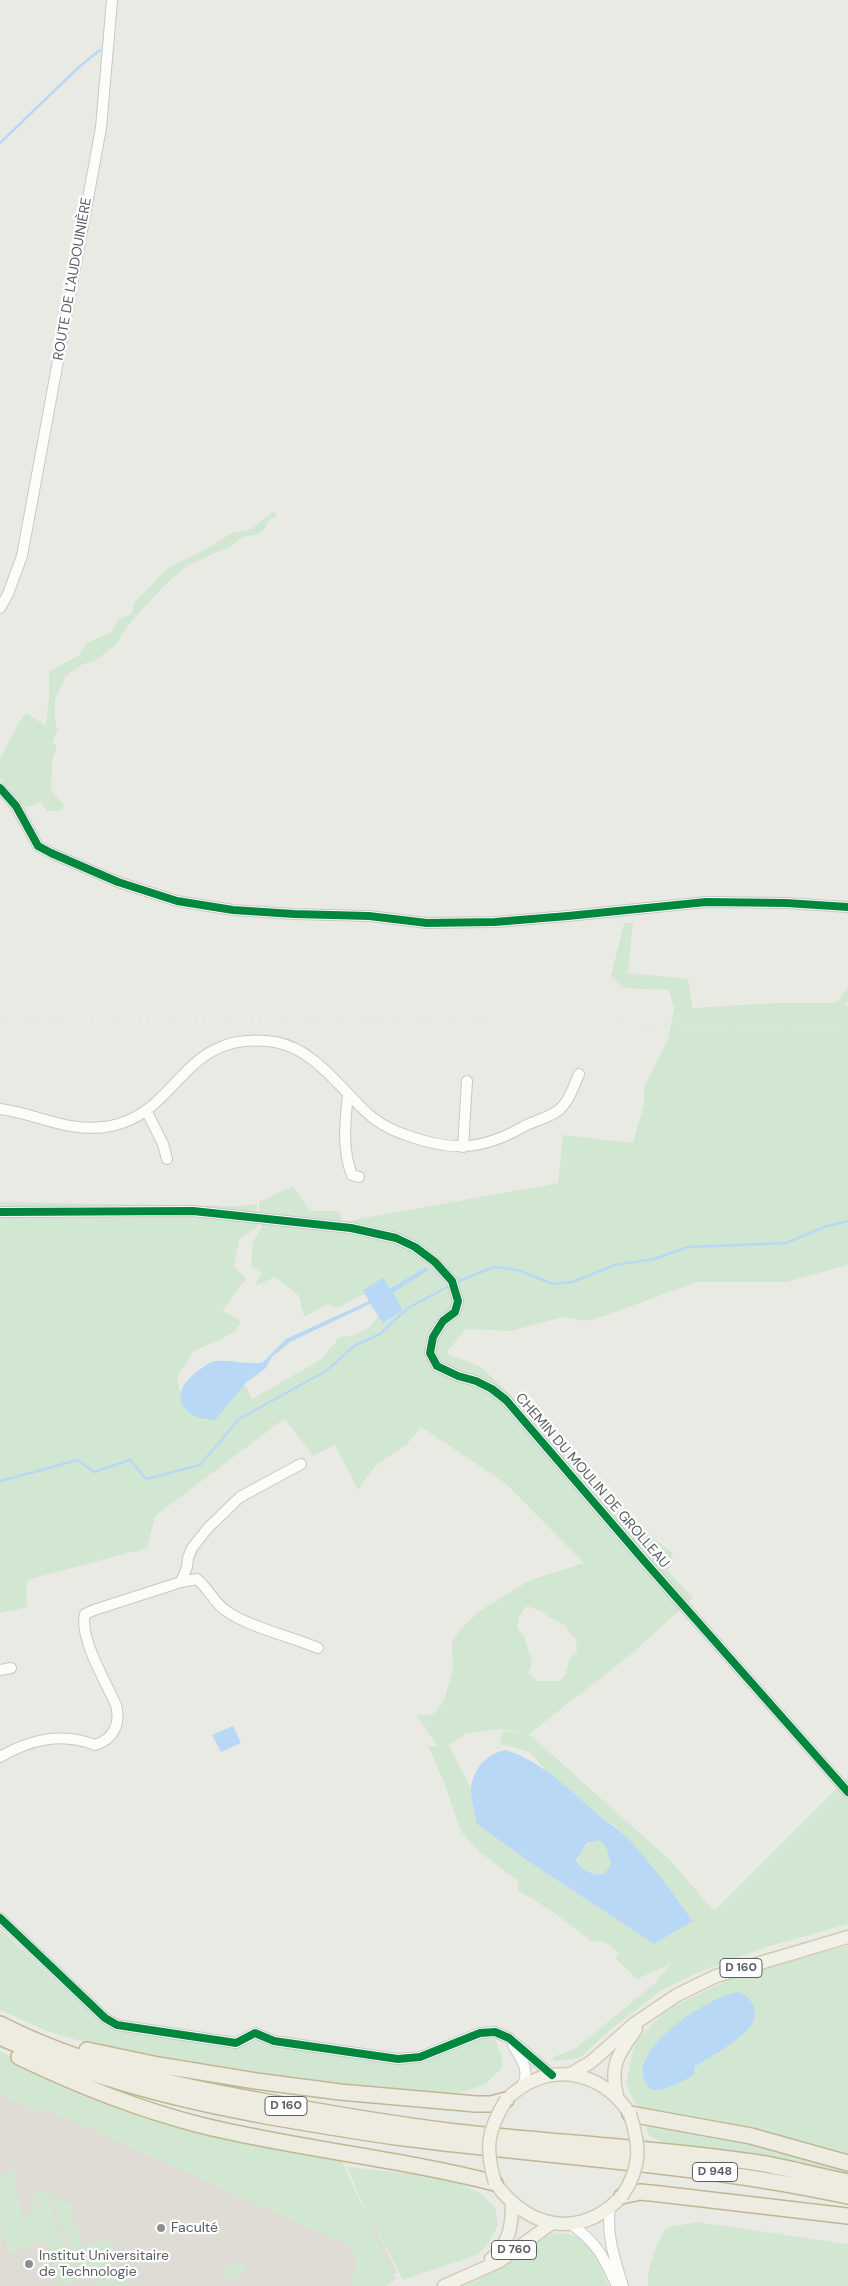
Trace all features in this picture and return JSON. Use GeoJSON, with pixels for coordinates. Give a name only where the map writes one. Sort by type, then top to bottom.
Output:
{"type":"FeatureCollection","features":[{"type":"Feature","properties":{"kind":"highway","name":"D 160"},"geometry":{"type":"LineString","coordinates":[[0,2017],[32,2032],[90,2050],[216,2075],[340,2092],[411,2099],[476,2104],[491,2104],[506,2100]]}},
{"type":"Feature","properties":{"kind":"highway","name":"D 160"},"geometry":{"type":"LineString","coordinates":[[0,2024],[69,2053],[160,2081],[209,2092],[323,2112],[581,2151]]}},
{"type":"Feature","properties":{"kind":"highway","name":"D 160"},"geometry":{"type":"LineString","coordinates":[[0,2037],[39,2055],[100,2077],[166,2096],[312,2124],[403,2138],[581,2151]]}},
{"type":"Feature","properties":{"kind":"highway"},"geometry":{"type":"LineString","coordinates":[[0,2047],[82,2086],[201,2125],[495,2183]]}},
{"type":"Feature","properties":{"kind":"highway"},"geometry":{"type":"LineString","coordinates":[[630,2114],[751,2136],[848,2163]]}},
{"type":"Feature","properties":{"kind":"highway","name":"D 948"},"geometry":{"type":"LineString","coordinates":[[581,2151],[694,2155],[761,2164],[848,2182]]}},
{"type":"Feature","properties":{"kind":"highway","name":"D 948"},"geometry":{"type":"LineString","coordinates":[[581,2151],[736,2175],[848,2196]]}},
{"type":"Feature","properties":{"kind":"highway","name":"D 948"},"geometry":{"type":"LineString","coordinates":[[622,2196],[640,2192],[848,2216]]}},
{"type":"Feature","properties":{"kind":"main road","name":"D 160"},"geometry":{"type":"LineString","coordinates":[[571,2074],[591,2062],[634,2024],[677,1996],[716,1976],[848,1937]]}},
{"type":"Feature","properties":{"kind":"main road","name":"D 160"},"geometry":{"type":"LineString","coordinates":[[617,2096],[614,2079],[616,2058],[644,2019]]}},
{"type":"Feature","properties":{"kind":"main road"},"geometry":{"type":"LineString","coordinates":[[571,2074],[596,2082],[617,2096],[630,2114],[637,2136],[637,2161],[634,2174],[622,2196],[610,2208],[585,2220],[571,2224],[552,2223],[524,2213],[512,2204],[495,2183],[489,2162],[489,2139],[495,2118],[506,2100],[524,2085],[537,2078],[571,2074]]}},
{"type":"Feature","properties":{"kind":"main road","name":"D 760"},"geometry":{"type":"LineString","coordinates":[[474,2274],[499,2253],[507,2240],[511,2225],[512,2204]]}},
{"type":"Feature","properties":{"kind":"main road","name":"D 760"},"geometry":{"type":"LineString","coordinates":[[444,2286],[500,2261],[552,2223]]}},
{"type":"Feature","properties":{"kind":"street","name":"ROUTE DE L'AUDOUINIÈRE"},"geometry":{"type":"LineString","coordinates":[[0,608],[8,594],[22,556],[101,128],[112,0]]}},
{"type":"Feature","properties":{"kind":"street"},"geometry":{"type":"LineString","coordinates":[[0,788],[16,806],[38,846],[118,882],[177,901],[233,910],[285,914],[369,916],[427,923],[495,922],[706,902],[786,903],[848,907]]}},
{"type":"Feature","properties":{"kind":"street"},"geometry":{"type":"LineString","coordinates":[[0,1109],[37,1117],[70,1128],[91,1129],[112,1126],[146,1110],[191,1065],[206,1053],[241,1042],[276,1042],[300,1051],[312,1060],[366,1112],[395,1131],[425,1142],[449,1147],[463,1147],[508,1135],[558,1110],[567,1098],[579,1074]]}},
{"type":"Feature","properties":{"kind":"street"},"geometry":{"type":"LineString","coordinates":[[463,1147],[467,1080]]}},
{"type":"Feature","properties":{"kind":"street"},"geometry":{"type":"LineString","coordinates":[[348,1095],[346,1112],[349,1166],[352,1175],[359,1177]]}},
{"type":"Feature","properties":{"kind":"street"},"geometry":{"type":"LineString","coordinates":[[146,1110],[163,1144],[167,1158]]}},
{"type":"Feature","properties":{"kind":"street","name":"CHEMIN DU MOULIN DE GROLLEAU"},"geometry":{"type":"LineString","coordinates":[[0,1212],[193,1210],[351,1228],[396,1238],[415,1247],[435,1262],[453,1285],[458,1301],[455,1312],[443,1321],[433,1337],[430,1353],[436,1366],[484,1385],[506,1400],[645,1562],[848,1792]]}},
{"type":"Feature","properties":{"kind":"street"},"geometry":{"type":"LineString","coordinates":[[181,1582],[192,1548],[208,1528],[240,1497],[301,1464]]}},
{"type":"Feature","properties":{"kind":"street"},"geometry":{"type":"LineString","coordinates":[[0,1757],[40,1741],[58,1737],[73,1738],[95,1745],[111,1736],[118,1726],[119,1714],[86,1637],[83,1624],[85,1614],[181,1582],[197,1579],[205,1586],[217,1603],[238,1618],[318,1648]]}},
{"type":"Feature","properties":{"kind":"street"},"geometry":{"type":"LineString","coordinates":[[0,1918],[105,2018],[116,2024],[236,2043],[255,2033],[274,2041],[398,2060],[420,2057],[480,2033],[495,2032],[509,2038],[552,2075]]}},
{"type":"Feature","properties":{"kind":"street"},"geometry":{"type":"LineString","coordinates":[[509,2038],[526,2067],[527,2076],[524,2085]]}},
{"type":"Feature","properties":{"kind":"street"},"geometry":{"type":"LineString","coordinates":[[610,2208],[608,2221],[609,2237],[623,2286]]}},
{"type":"Feature","properties":{"kind":"street"},"geometry":{"type":"LineString","coordinates":[[571,2224],[589,2237],[603,2254],[617,2286]]}},
{"type":"Feature","properties":{"kind":"shaded area"},"geometry":{"type":"Polygon","coordinates":[[[0,2060],[364,2207],[397,2272],[378,2286],[0,2286],[0,2060]]]}},
{"type":"Feature","properties":{"kind":"green space"},"geometry":{"type":"Polygon","coordinates":[[[274,511],[277,515],[266,523],[266,527],[259,534],[242,537],[231,546],[188,565],[166,584],[138,614],[121,635],[117,644],[95,661],[83,664],[66,676],[55,699],[55,721],[58,731],[52,742],[57,746],[52,761],[51,791],[64,805],[60,811],[47,811],[41,801],[26,808],[0,778],[0,759],[18,724],[26,713],[46,726],[49,672],[79,655],[88,642],[112,632],[118,620],[132,613],[134,603],[169,567],[203,551],[232,533],[251,529],[274,511]]]}},
{"type":"Feature","properties":{"kind":"green space"},"geometry":{"type":"Polygon","coordinates":[[[624,923],[633,923],[628,973],[688,979],[693,1008],[776,1003],[836,1003],[848,988],[848,1001],[845,1006],[848,1007],[848,1265],[787,1282],[697,1282],[604,1316],[585,1321],[564,1317],[511,1331],[466,1329],[446,1353],[481,1367],[522,1406],[619,1512],[673,1553],[668,1571],[693,1598],[629,1656],[529,1734],[671,1861],[714,1911],[848,1777],[848,1924],[766,1947],[697,1973],[662,1990],[610,2030],[580,2058],[553,2061],[553,2057],[575,2049],[654,1984],[671,1964],[637,1979],[616,1959],[618,1952],[604,1941],[592,1942],[556,1914],[518,1890],[518,1881],[481,1853],[461,1832],[444,1782],[428,1746],[438,1747],[416,1715],[433,1714],[438,1709],[445,1697],[453,1668],[452,1643],[460,1629],[481,1610],[530,1580],[584,1563],[506,1484],[421,1427],[407,1444],[375,1466],[358,1490],[335,1445],[314,1456],[284,1419],[155,1516],[147,1548],[27,1580],[27,1607],[0,1613],[0,1202],[237,1206],[257,1204],[257,1227],[239,1240],[234,1266],[246,1279],[223,1310],[241,1322],[234,1333],[194,1351],[177,1377],[184,1409],[208,1421],[231,1395],[239,1381],[247,1388],[252,1399],[320,1360],[340,1337],[350,1336],[365,1330],[375,1321],[387,1298],[382,1290],[359,1296],[339,1308],[328,1304],[304,1317],[299,1296],[275,1277],[255,1286],[261,1273],[251,1265],[253,1241],[262,1227],[259,1217],[259,1202],[293,1186],[310,1211],[340,1211],[342,1222],[558,1183],[563,1135],[633,1143],[644,1104],[644,1087],[668,1039],[674,1008],[669,990],[623,988],[611,976],[624,923]],[[527,1606],[519,1617],[517,1628],[524,1636],[532,1662],[528,1674],[538,1681],[558,1681],[565,1676],[570,1658],[577,1652],[576,1639],[565,1625],[548,1617],[548,1614],[527,1606]],[[499,1729],[465,1734],[449,1745],[471,1788],[477,1824],[525,1859],[654,1944],[693,1921],[650,1864],[616,1826],[607,1822],[576,1797],[546,1771],[530,1752],[500,1744],[502,1732],[522,1733],[499,1729]]]}},
{"type":"Feature","properties":{"kind":"green space"},"geometry":{"type":"Polygon","coordinates":[[[600,1840],[606,1846],[611,1865],[604,1874],[594,1875],[581,1868],[578,1856],[589,1844],[600,1840]]]}},
{"type":"Feature","properties":{"kind":"green space"},"geometry":{"type":"Polygon","coordinates":[[[0,1929],[107,2027],[239,2045],[255,2039],[281,2047],[416,2064],[468,2042],[484,2038],[495,2040],[501,2053],[503,2067],[484,2085],[453,2095],[327,2084],[121,2053],[47,2031],[0,2010],[0,1929]]]}},
{"type":"Feature","properties":{"kind":"green space"},"geometry":{"type":"Polygon","coordinates":[[[848,1946],[848,2201],[798,2196],[709,2169],[649,2135],[626,2083],[635,2042],[666,2010],[749,1970],[848,1946]]]}},
{"type":"Feature","properties":{"kind":"green space"},"geometry":{"type":"Polygon","coordinates":[[[0,2051],[26,2065],[123,2107],[338,2159],[343,2164],[396,2279],[386,2286],[349,2286],[358,2262],[352,2255],[354,2248],[44,2108],[41,2113],[0,2094],[0,2051]]]}},
{"type":"Feature","properties":{"kind":"green space"},"geometry":{"type":"Polygon","coordinates":[[[347,2167],[447,2177],[483,2195],[495,2208],[498,2225],[489,2243],[477,2255],[403,2280],[364,2207],[347,2167]]]}},
{"type":"Feature","properties":{"kind":"green space"},"geometry":{"type":"Polygon","coordinates":[[[14,2169],[22,2218],[48,2200],[80,2279],[61,2286],[54,2286],[61,2283],[51,2258],[45,2260],[42,2253],[49,2250],[45,2240],[9,2253],[0,2230],[0,2176],[14,2169]]]}},
{"type":"Feature","properties":{"kind":"green space"},"geometry":{"type":"Polygon","coordinates":[[[36,2188],[75,2207],[72,2213],[69,2242],[50,2197],[31,2209],[36,2188]]]}},
{"type":"Feature","properties":{"kind":"green space"},"geometry":{"type":"Polygon","coordinates":[[[74,2221],[79,2222],[80,2248],[110,2238],[114,2246],[101,2275],[85,2281],[71,2247],[74,2221]]]}},
{"type":"Feature","properties":{"kind":"green space"},"geometry":{"type":"Polygon","coordinates":[[[696,2222],[848,2244],[848,2286],[648,2286],[650,2264],[665,2228],[696,2222]]]}},
{"type":"Feature","properties":{"kind":"green space"},"geometry":{"type":"Polygon","coordinates":[[[562,2233],[572,2235],[587,2245],[597,2259],[609,2286],[464,2286],[489,2274],[542,2238],[562,2233]]]}},
{"type":"Feature","properties":{"kind":"green space"},"geometry":{"type":"Polygon","coordinates":[[[240,2262],[246,2265],[238,2281],[233,2277],[230,2279],[225,2275],[223,2268],[240,2262]]]}},
{"type":"Feature","properties":{"kind":"green space"},"geometry":{"type":"Polygon","coordinates":[[[121,2274],[130,2286],[87,2285],[121,2274]]]}},
{"type":"Feature","properties":{"kind":"water"},"geometry":{"type":"Polygon","coordinates":[[[426,1267],[429,1270],[393,1293],[403,1310],[383,1323],[370,1304],[290,1342],[272,1357],[266,1368],[247,1382],[215,1420],[193,1415],[186,1410],[182,1403],[183,1387],[189,1378],[209,1363],[218,1361],[263,1362],[286,1339],[369,1301],[363,1290],[383,1278],[390,1289],[426,1267]]]}},
{"type":"Feature","properties":{"kind":"water"},"geometry":{"type":"Polygon","coordinates":[[[233,1726],[241,1743],[221,1752],[212,1735],[233,1726]]]}},
{"type":"Feature","properties":{"kind":"water"},"geometry":{"type":"Polygon","coordinates":[[[506,1750],[547,1771],[629,1839],[653,1867],[693,1921],[654,1944],[525,1859],[477,1824],[472,1797],[472,1781],[482,1763],[499,1752],[506,1750]],[[599,1840],[587,1843],[576,1860],[578,1864],[588,1872],[604,1874],[611,1865],[606,1846],[599,1840]]]}},
{"type":"Feature","properties":{"kind":"water"},"geometry":{"type":"Polygon","coordinates":[[[737,1992],[747,1997],[754,2008],[755,2017],[749,2028],[726,2047],[694,2067],[695,2074],[680,2083],[652,2090],[643,2077],[645,2061],[654,2046],[669,2030],[687,2017],[723,1996],[737,1992]]]}},
{"type":"Feature","properties":{"kind":"waterway"},"geometry":{"type":"LineString","coordinates":[[0,143],[79,67],[100,50]]}},
{"type":"Feature","properties":{"kind":"waterway"},"geometry":{"type":"LineString","coordinates":[[456,1282],[494,1267],[518,1270],[553,1284],[572,1282],[615,1265],[654,1259],[688,1247],[786,1243],[827,1226],[848,1221]]}},
{"type":"Feature","properties":{"kind":"waterway"},"geometry":{"type":"LineString","coordinates":[[0,1481],[78,1460],[94,1472],[130,1460],[146,1479],[200,1465],[239,1419],[326,1371],[354,1346],[380,1334],[408,1308],[451,1285]]}},
{"type":"Feature","properties":{"kind":"railway"},"geometry":{"type":"LineString","coordinates":[[0,1020],[848,1026]]}},
{"type":"Feature","properties":{"kind":"cycle path"},"geometry":{"type":"LineString","coordinates":[[0,788],[16,806],[38,846],[51,853],[118,882],[177,901],[233,910],[369,916],[427,923],[495,922],[706,902],[786,903],[848,907]]}},
{"type":"Feature","properties":{"kind":"cycle path"},"geometry":{"type":"LineString","coordinates":[[0,1212],[193,1211],[351,1228],[396,1238],[415,1247],[435,1262],[452,1281],[458,1301],[455,1312],[443,1321],[433,1337],[430,1353],[437,1366],[458,1376],[476,1381],[492,1389],[506,1400],[645,1562],[848,1792]]}},
{"type":"Feature","properties":{"kind":"cycle path"},"geometry":{"type":"LineString","coordinates":[[0,1918],[105,2018],[117,2025],[236,2043],[255,2033],[274,2041],[398,2059],[420,2057],[480,2033],[495,2032],[509,2038],[552,2075]]}},
{"type":"Feature","properties":{"kind":"place","name":"Faculté"},"geometry":{"type":"Point","coordinates":[161,2228]}},
{"type":"Feature","properties":{"kind":"place","name":"Institut Universitaire de Technologie"},"geometry":{"type":"Point","coordinates":[29,2264]}}]}
